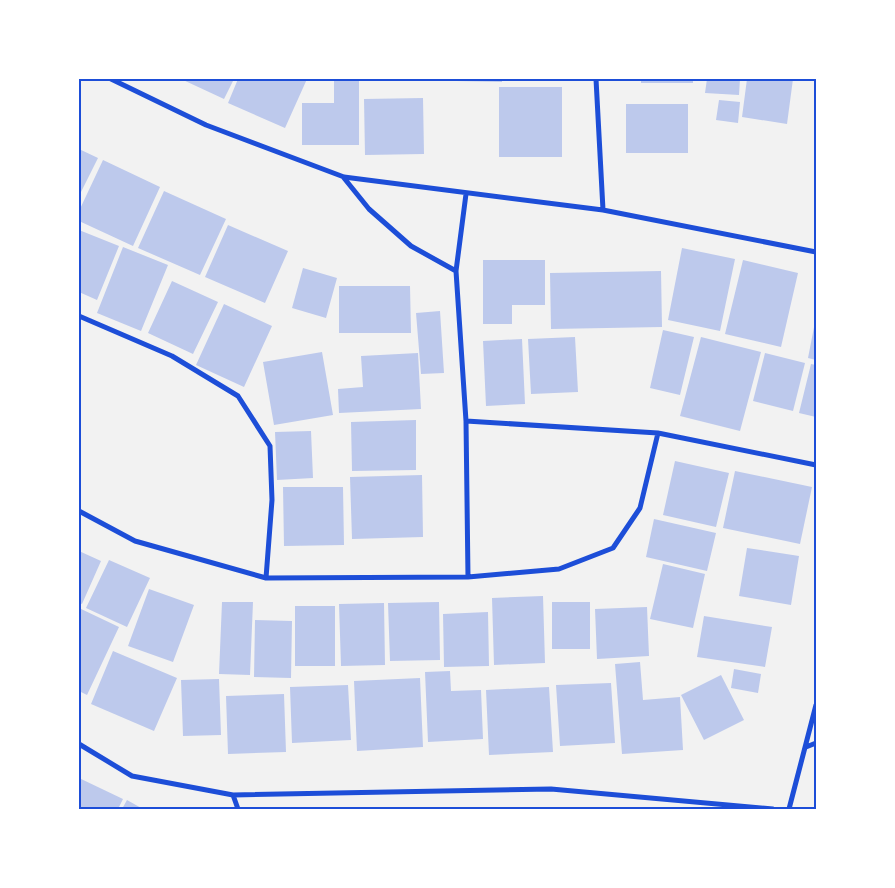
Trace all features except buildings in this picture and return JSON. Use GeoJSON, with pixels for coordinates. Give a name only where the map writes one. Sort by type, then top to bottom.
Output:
{"type":"FeatureCollection","features":[{"type":"Feature","properties":{"kind":"street"},"geometry":{"type":"LineString","coordinates":[[111,79],[206,126],[344,177],[603,210],[816,252]]}},
{"type":"Feature","properties":{"kind":"street"},"geometry":{"type":"LineString","coordinates":[[596,79],[603,210]]}},
{"type":"Feature","properties":{"kind":"street"},"geometry":{"type":"LineString","coordinates":[[344,177],[369,209],[411,246],[456,271]]}},
{"type":"Feature","properties":{"kind":"street"},"geometry":{"type":"LineString","coordinates":[[466,194],[456,271],[466,421],[468,577]]}},
{"type":"Feature","properties":{"kind":"street"},"geometry":{"type":"LineString","coordinates":[[79,316],[172,356],[238,396],[270,446],[272,500],[266,578]]}},
{"type":"Feature","properties":{"kind":"street"},"geometry":{"type":"LineString","coordinates":[[466,421],[658,433],[816,465]]}},
{"type":"Feature","properties":{"kind":"street"},"geometry":{"type":"LineString","coordinates":[[79,511],[135,541],[266,578],[468,577],[559,569],[613,548],[640,508],[658,433]]}},
{"type":"Feature","properties":{"kind":"street"},"geometry":{"type":"LineString","coordinates":[[789,809],[816,705]]}},
{"type":"Feature","properties":{"kind":"street"},"geometry":{"type":"LineString","coordinates":[[806,747],[816,743]]}},
{"type":"Feature","properties":{"kind":"street"},"geometry":{"type":"LineString","coordinates":[[79,744],[132,776],[233,795],[552,789],[773,809]]}},
{"type":"Feature","properties":{"kind":"street"},"geometry":{"type":"LineString","coordinates":[[233,795],[238,809]]}}]}
